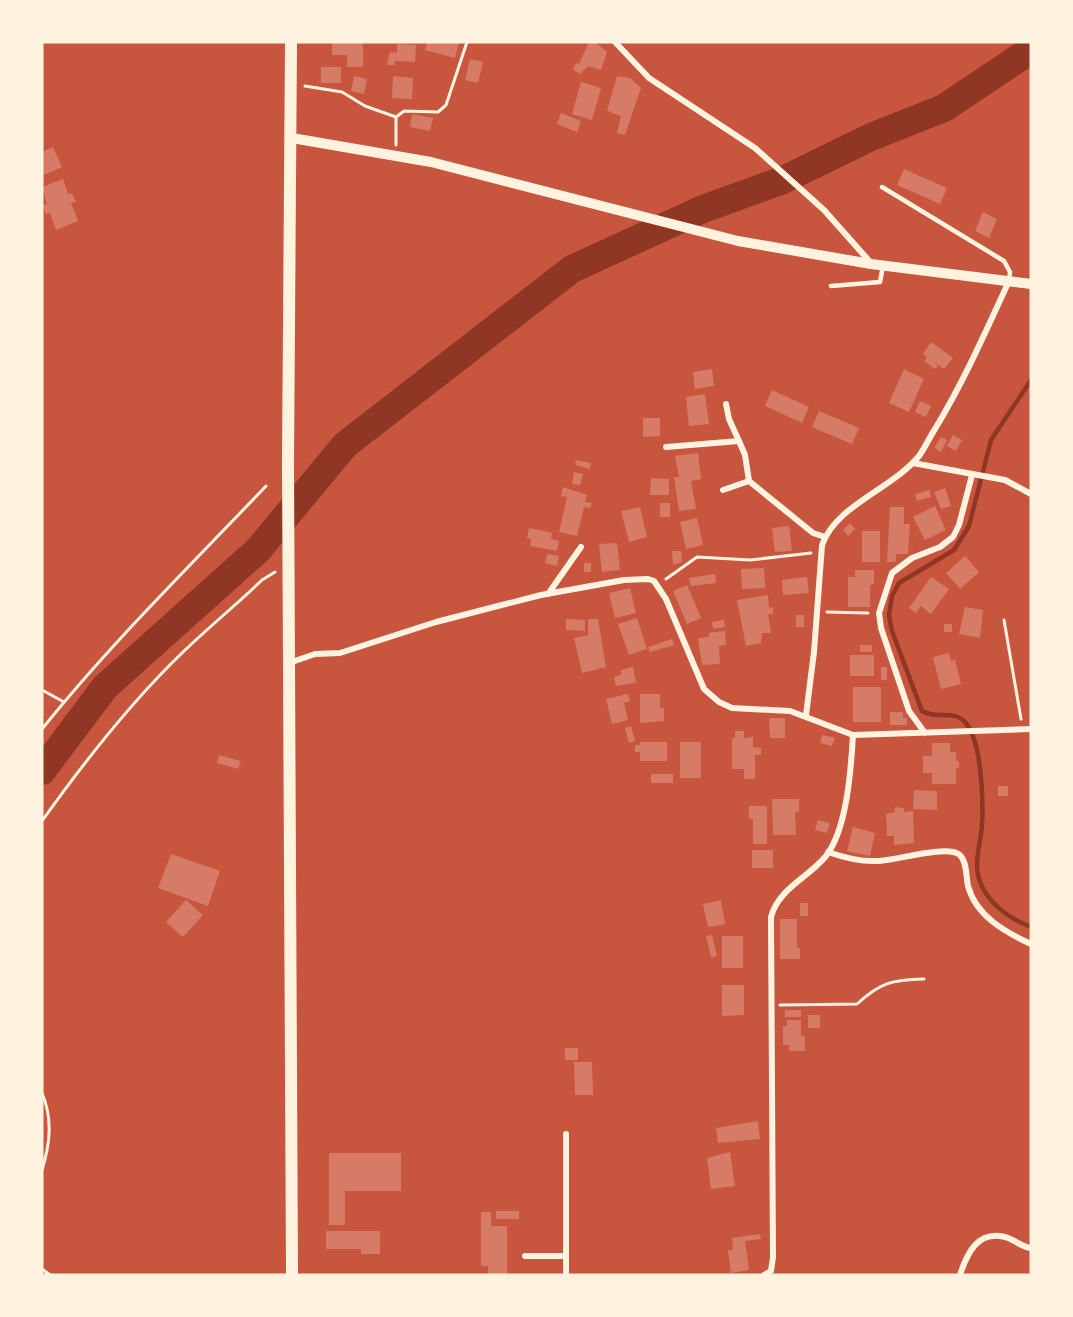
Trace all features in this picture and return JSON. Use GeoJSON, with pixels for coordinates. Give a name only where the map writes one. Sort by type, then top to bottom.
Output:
{"type":"FeatureCollection","features":[{"type":"Feature","properties":{"kind":"main road"},"geometry":{"type":"LineString","coordinates":[[291,42],[288,464],[292,1275]]}},
{"type":"Feature","properties":{"kind":"street"},"geometry":{"type":"LineString","coordinates":[[615,42],[649,78],[755,148],[824,210],[877,264]]}},
{"type":"Feature","properties":{"kind":"street"},"geometry":{"type":"LineString","coordinates":[[292,138],[396,156],[738,241],[877,264],[1031,284]]}},
{"type":"Feature","properties":{"kind":"street"},"geometry":{"type":"LineString","coordinates":[[806,715],[821,553],[825,537],[840,518],[903,474],[913,463],[960,388],[1009,281]]}},
{"type":"Feature","properties":{"kind":"street"},"geometry":{"type":"LineString","coordinates":[[726,404],[729,419],[746,455],[749,481],[813,533],[825,537]]}},
{"type":"Feature","properties":{"kind":"street"},"geometry":{"type":"LineString","coordinates":[[666,447],[739,441]]}},
{"type":"Feature","properties":{"kind":"street"},"geometry":{"type":"LineString","coordinates":[[913,463],[1005,480],[1031,494]]}},
{"type":"Feature","properties":{"kind":"street"},"geometry":{"type":"LineString","coordinates":[[925,733],[909,711],[881,628],[879,613],[892,573],[912,558],[940,547],[953,537],[959,525],[974,475]]}},
{"type":"Feature","properties":{"kind":"street"},"geometry":{"type":"LineString","coordinates":[[723,490],[749,481]]}},
{"type":"Feature","properties":{"kind":"street"},"geometry":{"type":"LineString","coordinates":[[548,594],[580,547]]}},
{"type":"Feature","properties":{"kind":"street"},"geometry":{"type":"LineString","coordinates":[[289,663],[315,654],[340,653],[436,622],[548,594],[624,580],[648,579],[658,585],[704,689],[710,696],[732,708],[776,709],[806,715],[853,735],[1031,729]]}},
{"type":"Feature","properties":{"kind":"street"},"geometry":{"type":"LineString","coordinates":[[775,1275],[772,1268],[772,910],[777,899],[813,869],[828,852],[837,835],[843,810],[853,735]]}},
{"type":"Feature","properties":{"kind":"street"},"geometry":{"type":"LineString","coordinates":[[828,852],[852,860],[870,861],[953,852],[960,855],[976,903],[1002,930],[1031,944]]}},
{"type":"Feature","properties":{"kind":"street"},"geometry":{"type":"LineString","coordinates":[[566,1134],[566,1275]]}},
{"type":"Feature","properties":{"kind":"street"},"geometry":{"type":"LineString","coordinates":[[960,1275],[976,1242],[982,1237],[1004,1237],[1031,1248]]}},
{"type":"Feature","properties":{"kind":"street"},"geometry":{"type":"LineString","coordinates":[[525,1256],[566,1256]]}},
{"type":"Feature","properties":{"kind":"street"},"geometry":{"type":"LineString","coordinates":[[764,1275],[772,1268]]}},
{"type":"Feature","properties":{"kind":"lane"},"geometry":{"type":"LineString","coordinates":[[882,187],[1004,261],[1011,272],[1009,281]]}},
{"type":"Feature","properties":{"kind":"lane"},"geometry":{"type":"LineString","coordinates":[[831,286],[880,282],[877,264]]}},
{"type":"Feature","properties":{"kind":"path"},"geometry":{"type":"LineString","coordinates":[[396,117],[404,111],[438,112],[446,105],[467,42]]}},
{"type":"Feature","properties":{"kind":"path"},"geometry":{"type":"LineString","coordinates":[[291,83],[342,92],[365,106],[396,117]]}},
{"type":"Feature","properties":{"kind":"path"},"geometry":{"type":"LineString","coordinates":[[396,117],[396,156]]}},
{"type":"Feature","properties":{"kind":"path"},"geometry":{"type":"LineString","coordinates":[[42,729],[158,598],[266,486]]}},
{"type":"Feature","properties":{"kind":"path"},"geometry":{"type":"LineString","coordinates":[[658,585],[697,557],[750,560],[797,553],[821,553]]}},
{"type":"Feature","properties":{"kind":"path"},"geometry":{"type":"LineString","coordinates":[[42,822],[106,739],[169,666],[262,580],[289,561]]}},
{"type":"Feature","properties":{"kind":"path"},"geometry":{"type":"LineString","coordinates":[[816,611],[879,613]]}},
{"type":"Feature","properties":{"kind":"path"},"geometry":{"type":"LineString","coordinates":[[1004,620],[1023,729]]}},
{"type":"Feature","properties":{"kind":"path"},"geometry":{"type":"LineString","coordinates":[[42,690],[64,702]]}},
{"type":"Feature","properties":{"kind":"path"},"geometry":{"type":"LineString","coordinates":[[772,1005],[857,1004],[875,987],[895,980],[924,979]]}},
{"type":"Feature","properties":{"kind":"path"},"geometry":{"type":"LineString","coordinates":[[42,1093],[49,1115],[50,1131],[42,1170]]}},
{"type":"Feature","properties":{"kind":"path"},"geometry":{"type":"LineString","coordinates":[[42,1269],[50,1275]]}},
{"type":"Feature","properties":{"kind":"building"},"geometry":{"type":"Polygon","coordinates":[[[332,42],[363,42],[363,67],[347,67],[347,55],[332,55],[332,42]]]}},
{"type":"Feature","properties":{"kind":"building"},"geometry":{"type":"Polygon","coordinates":[[[427,42],[459,42],[455,58],[425,50],[427,42]]]}},
{"type":"Feature","properties":{"kind":"building"},"geometry":{"type":"Polygon","coordinates":[[[589,42],[595,42],[607,52],[601,70],[588,66],[580,74],[573,70],[576,63],[579,64],[589,42]]]}},
{"type":"Feature","properties":{"kind":"building"},"geometry":{"type":"Polygon","coordinates":[[[397,44],[416,45],[415,62],[395,61],[394,65],[387,65],[390,52],[397,53],[397,44]]]}},
{"type":"Feature","properties":{"kind":"building"},"geometry":{"type":"Polygon","coordinates":[[[470,59],[483,62],[478,83],[465,80],[470,59]]]}},
{"type":"Feature","properties":{"kind":"building"},"geometry":{"type":"Polygon","coordinates":[[[321,67],[341,67],[341,83],[321,83],[321,67]]]}},
{"type":"Feature","properties":{"kind":"building"},"geometry":{"type":"Polygon","coordinates":[[[354,76],[367,79],[364,94],[351,91],[354,76]]]}},
{"type":"Feature","properties":{"kind":"building"},"geometry":{"type":"Polygon","coordinates":[[[393,76],[413,78],[412,99],[392,98],[393,76]]]}},
{"type":"Feature","properties":{"kind":"building"},"geometry":{"type":"Polygon","coordinates":[[[617,76],[630,78],[641,88],[625,135],[617,133],[621,116],[607,111],[617,76]]]}},
{"type":"Feature","properties":{"kind":"building"},"geometry":{"type":"Polygon","coordinates":[[[581,82],[601,88],[592,120],[572,114],[581,82]]]}},
{"type":"Feature","properties":{"kind":"building"},"geometry":{"type":"Polygon","coordinates":[[[561,113],[581,121],[577,132],[557,124],[561,113]]]}},
{"type":"Feature","properties":{"kind":"building"},"geometry":{"type":"Polygon","coordinates":[[[412,114],[433,118],[430,131],[410,127],[412,114]]]}},
{"type":"Feature","properties":{"kind":"building"},"geometry":{"type":"Polygon","coordinates":[[[53,147],[62,167],[42,176],[42,152],[53,147]]]}},
{"type":"Feature","properties":{"kind":"building"},"geometry":{"type":"Polygon","coordinates":[[[904,169],[947,188],[940,204],[897,185],[904,169]]]}},
{"type":"Feature","properties":{"kind":"building"},"geometry":{"type":"Polygon","coordinates":[[[63,179],[68,194],[72,193],[76,202],[71,203],[78,221],[56,230],[50,213],[46,214],[42,206],[47,204],[42,187],[63,179]]]}},
{"type":"Feature","properties":{"kind":"building"},"geometry":{"type":"Polygon","coordinates":[[[983,212],[997,219],[989,238],[975,231],[983,212]]]}},
{"type":"Feature","properties":{"kind":"building"},"geometry":{"type":"Polygon","coordinates":[[[931,342],[953,358],[944,369],[933,361],[938,366],[935,369],[924,361],[927,357],[923,354],[931,342]]]}},
{"type":"Feature","properties":{"kind":"building"},"geometry":{"type":"Polygon","coordinates":[[[712,369],[714,386],[695,389],[693,372],[712,369]]]}},
{"type":"Feature","properties":{"kind":"building"},"geometry":{"type":"Polygon","coordinates":[[[904,369],[924,379],[909,412],[889,403],[904,369]]]}},
{"type":"Feature","properties":{"kind":"building"},"geometry":{"type":"Polygon","coordinates":[[[772,390],[809,407],[802,423],[765,406],[772,390]]]}},
{"type":"Feature","properties":{"kind":"building"},"geometry":{"type":"Polygon","coordinates":[[[705,394],[709,424],[689,426],[686,397],[705,394]]]}},
{"type":"Feature","properties":{"kind":"building"},"geometry":{"type":"Polygon","coordinates":[[[920,401],[931,406],[926,417],[915,412],[920,401]]]}},
{"type":"Feature","properties":{"kind":"building"},"geometry":{"type":"Polygon","coordinates":[[[819,411],[859,428],[852,444],[812,427],[819,411]]]}},
{"type":"Feature","properties":{"kind":"building"},"geometry":{"type":"Polygon","coordinates":[[[643,418],[660,418],[660,436],[643,437],[643,418]]]}},
{"type":"Feature","properties":{"kind":"building"},"geometry":{"type":"Polygon","coordinates":[[[953,435],[962,440],[956,451],[947,446],[953,435]]]}},
{"type":"Feature","properties":{"kind":"building"},"geometry":{"type":"Polygon","coordinates":[[[941,437],[947,440],[941,452],[934,448],[941,437]]]}},
{"type":"Feature","properties":{"kind":"building"},"geometry":{"type":"Polygon","coordinates":[[[698,453],[701,479],[691,481],[696,509],[679,511],[674,477],[679,477],[675,456],[698,453]]]}},
{"type":"Feature","properties":{"kind":"building"},"geometry":{"type":"Polygon","coordinates":[[[576,460],[591,463],[590,469],[575,465],[576,460]]]}},
{"type":"Feature","properties":{"kind":"building"},"geometry":{"type":"Polygon","coordinates":[[[574,472],[583,474],[580,485],[572,484],[574,472]]]}},
{"type":"Feature","properties":{"kind":"building"},"geometry":{"type":"Polygon","coordinates":[[[651,478],[669,479],[669,495],[650,495],[651,478]]]}},
{"type":"Feature","properties":{"kind":"building"},"geometry":{"type":"Polygon","coordinates":[[[563,487],[587,495],[585,502],[592,503],[590,508],[584,507],[577,536],[559,532],[567,497],[561,496],[563,487]]]}},
{"type":"Feature","properties":{"kind":"building"},"geometry":{"type":"Polygon","coordinates":[[[945,488],[951,506],[941,509],[934,492],[945,488]]]}},
{"type":"Feature","properties":{"kind":"building"},"geometry":{"type":"Polygon","coordinates":[[[930,490],[931,497],[917,501],[915,494],[930,490]]]}},
{"type":"Feature","properties":{"kind":"building"},"geometry":{"type":"Polygon","coordinates":[[[660,503],[670,503],[670,517],[660,517],[660,503]]]}},
{"type":"Feature","properties":{"kind":"building"},"geometry":{"type":"Polygon","coordinates":[[[935,506],[946,530],[925,540],[913,517],[935,506]]]}},
{"type":"Feature","properties":{"kind":"building"},"geometry":{"type":"Polygon","coordinates":[[[640,507],[647,537],[629,542],[621,511],[640,507]]]}},
{"type":"Feature","properties":{"kind":"building"},"geometry":{"type":"Polygon","coordinates":[[[890,507],[904,507],[904,524],[910,524],[908,554],[896,554],[896,562],[887,562],[890,507]]]}},
{"type":"Feature","properties":{"kind":"building"},"geometry":{"type":"Polygon","coordinates":[[[697,518],[703,545],[686,549],[680,522],[697,518]]]}},
{"type":"Feature","properties":{"kind":"building"},"geometry":{"type":"Polygon","coordinates":[[[850,523],[855,529],[848,536],[843,530],[850,523]]]}},
{"type":"Feature","properties":{"kind":"building"},"geometry":{"type":"Polygon","coordinates":[[[789,526],[792,551],[775,552],[772,528],[789,526]]]}},
{"type":"Feature","properties":{"kind":"building"},"geometry":{"type":"Polygon","coordinates":[[[529,528],[552,533],[551,539],[559,541],[557,551],[530,546],[531,539],[527,538],[529,528]]]}},
{"type":"Feature","properties":{"kind":"building"},"geometry":{"type":"Polygon","coordinates":[[[862,531],[880,531],[880,562],[862,562],[862,531]]]}},
{"type":"Feature","properties":{"kind":"building"},"geometry":{"type":"Polygon","coordinates":[[[617,543],[620,570],[602,572],[599,544],[617,543]]]}},
{"type":"Feature","properties":{"kind":"building"},"geometry":{"type":"Polygon","coordinates":[[[672,551],[681,551],[682,562],[673,565],[672,551]]]}},
{"type":"Feature","properties":{"kind":"building"},"geometry":{"type":"Polygon","coordinates":[[[547,554],[559,556],[557,566],[545,563],[547,554]]]}},
{"type":"Feature","properties":{"kind":"building"},"geometry":{"type":"Polygon","coordinates":[[[965,556],[979,572],[960,589],[946,573],[965,556]]]}},
{"type":"Feature","properties":{"kind":"building"},"geometry":{"type":"Polygon","coordinates":[[[584,563],[591,563],[591,572],[584,572],[584,563]]]}},
{"type":"Feature","properties":{"kind":"building"},"geometry":{"type":"Polygon","coordinates":[[[764,568],[765,588],[742,589],[741,569],[764,568]]]}},
{"type":"Feature","properties":{"kind":"building"},"geometry":{"type":"Polygon","coordinates":[[[855,570],[874,570],[874,584],[870,585],[870,607],[848,607],[848,577],[855,577],[855,570]]]}},
{"type":"Feature","properties":{"kind":"building"},"geometry":{"type":"Polygon","coordinates":[[[715,574],[716,583],[691,586],[689,578],[715,574]]]}},
{"type":"Feature","properties":{"kind":"building"},"geometry":{"type":"Polygon","coordinates":[[[807,577],[809,593],[783,595],[782,580],[807,577]]]}},
{"type":"Feature","properties":{"kind":"building"},"geometry":{"type":"Polygon","coordinates":[[[931,577],[949,589],[931,614],[921,606],[916,613],[909,608],[931,577]]]}},
{"type":"Feature","properties":{"kind":"building"},"geometry":{"type":"Polygon","coordinates":[[[687,585],[701,618],[687,624],[673,591],[687,585]]]}},
{"type":"Feature","properties":{"kind":"building"},"geometry":{"type":"Polygon","coordinates":[[[630,588],[636,613],[615,618],[609,593],[630,588]]]}},
{"type":"Feature","properties":{"kind":"building"},"geometry":{"type":"Polygon","coordinates":[[[768,595],[769,608],[773,607],[773,614],[768,614],[771,633],[762,633],[761,643],[746,646],[737,600],[768,595]]]}},
{"type":"Feature","properties":{"kind":"building"},"geometry":{"type":"Polygon","coordinates":[[[965,607],[983,610],[980,638],[959,634],[965,607]]]}},
{"type":"Feature","properties":{"kind":"building"},"geometry":{"type":"Polygon","coordinates":[[[796,615],[804,615],[804,627],[796,627],[796,615]]]}},
{"type":"Feature","properties":{"kind":"building"},"geometry":{"type":"Polygon","coordinates":[[[637,618],[647,649],[629,655],[618,624],[637,618]]]}},
{"type":"Feature","properties":{"kind":"building"},"geometry":{"type":"Polygon","coordinates":[[[566,619],[585,620],[585,631],[566,630],[566,619]]]}},
{"type":"Feature","properties":{"kind":"building"},"geometry":{"type":"Polygon","coordinates":[[[588,619],[598,619],[606,667],[582,673],[574,638],[588,635],[588,619]]]}},
{"type":"Feature","properties":{"kind":"building"},"geometry":{"type":"Polygon","coordinates":[[[724,620],[725,627],[713,629],[712,622],[724,620]]]}},
{"type":"Feature","properties":{"kind":"building"},"geometry":{"type":"Polygon","coordinates":[[[944,624],[952,624],[952,632],[944,632],[944,624]]]}},
{"type":"Feature","properties":{"kind":"building"},"geometry":{"type":"Polygon","coordinates":[[[725,631],[726,645],[719,646],[720,664],[702,665],[698,638],[709,637],[709,633],[725,631]]]}},
{"type":"Feature","properties":{"kind":"building"},"geometry":{"type":"Polygon","coordinates":[[[672,639],[674,645],[650,652],[648,647],[672,639]]]}},
{"type":"Feature","properties":{"kind":"building"},"geometry":{"type":"Polygon","coordinates":[[[860,645],[872,645],[872,652],[860,652],[860,645]]]}},
{"type":"Feature","properties":{"kind":"building"},"geometry":{"type":"Polygon","coordinates":[[[949,653],[951,661],[955,660],[961,684],[941,689],[933,657],[949,653]]]}},
{"type":"Feature","properties":{"kind":"building"},"geometry":{"type":"Polygon","coordinates":[[[850,655],[874,655],[874,676],[850,676],[850,655]]]}},
{"type":"Feature","properties":{"kind":"building"},"geometry":{"type":"Polygon","coordinates":[[[633,667],[636,683],[616,686],[614,677],[621,675],[621,670],[633,667]]]}},
{"type":"Feature","properties":{"kind":"building"},"geometry":{"type":"Polygon","coordinates":[[[881,667],[887,667],[887,680],[881,680],[881,667]]]}},
{"type":"Feature","properties":{"kind":"building"},"geometry":{"type":"Polygon","coordinates":[[[853,687],[881,687],[881,722],[853,722],[853,687]]]}},
{"type":"Feature","properties":{"kind":"building"},"geometry":{"type":"Polygon","coordinates":[[[628,694],[630,701],[624,703],[628,720],[612,724],[606,699],[628,694]]]}},
{"type":"Feature","properties":{"kind":"building"},"geometry":{"type":"Polygon","coordinates":[[[640,694],[660,694],[660,708],[664,708],[664,721],[640,723],[640,694]]]}},
{"type":"Feature","properties":{"kind":"building"},"geometry":{"type":"Polygon","coordinates":[[[890,712],[903,712],[903,718],[907,718],[907,725],[890,725],[890,712]]]}},
{"type":"Feature","properties":{"kind":"building"},"geometry":{"type":"Polygon","coordinates":[[[769,718],[785,718],[785,738],[770,738],[769,718]]]}},
{"type":"Feature","properties":{"kind":"building"},"geometry":{"type":"Polygon","coordinates":[[[631,726],[635,741],[629,743],[625,728],[631,726]]]}},
{"type":"Feature","properties":{"kind":"building"},"geometry":{"type":"Polygon","coordinates":[[[735,731],[744,731],[744,738],[753,737],[753,747],[761,748],[761,755],[755,755],[755,779],[744,779],[744,769],[732,769],[732,738],[735,738],[735,731]]]}},
{"type":"Feature","properties":{"kind":"building"},"geometry":{"type":"Polygon","coordinates":[[[822,735],[835,738],[832,746],[820,743],[822,735]]]}},
{"type":"Feature","properties":{"kind":"building"},"geometry":{"type":"Polygon","coordinates":[[[640,742],[667,742],[667,761],[640,761],[640,752],[635,752],[635,745],[640,745],[640,742]]]}},
{"type":"Feature","properties":{"kind":"building"},"geometry":{"type":"Polygon","coordinates":[[[680,742],[701,742],[701,778],[680,778],[680,742]]]}},
{"type":"Feature","properties":{"kind":"building"},"geometry":{"type":"Polygon","coordinates":[[[932,743],[950,743],[950,752],[956,752],[959,768],[956,768],[956,784],[932,784],[932,773],[923,773],[923,756],[932,756],[932,743]]]}},
{"type":"Feature","properties":{"kind":"building"},"geometry":{"type":"Polygon","coordinates":[[[219,755],[241,761],[238,769],[217,763],[219,755]]]}},
{"type":"Feature","properties":{"kind":"building"},"geometry":{"type":"Polygon","coordinates":[[[651,774],[673,774],[673,783],[651,783],[651,774]]]}},
{"type":"Feature","properties":{"kind":"building"},"geometry":{"type":"Polygon","coordinates":[[[998,786],[1008,786],[1008,796],[998,796],[998,786]]]}},
{"type":"Feature","properties":{"kind":"building"},"geometry":{"type":"Polygon","coordinates":[[[914,790],[937,791],[937,810],[913,809],[914,790]]]}},
{"type":"Feature","properties":{"kind":"building"},"geometry":{"type":"Polygon","coordinates":[[[772,799],[799,799],[799,812],[795,812],[796,835],[773,835],[772,799]]]}},
{"type":"Feature","properties":{"kind":"building"},"geometry":{"type":"Polygon","coordinates":[[[749,806],[767,806],[767,844],[753,844],[753,819],[749,819],[749,806]]]}},
{"type":"Feature","properties":{"kind":"building"},"geometry":{"type":"Polygon","coordinates":[[[895,807],[904,808],[904,812],[913,811],[914,843],[894,845],[894,836],[887,836],[886,814],[895,812],[895,807]]]}},
{"type":"Feature","properties":{"kind":"building"},"geometry":{"type":"Polygon","coordinates":[[[818,820],[830,823],[827,833],[815,830],[818,820]]]}},
{"type":"Feature","properties":{"kind":"building"},"geometry":{"type":"Polygon","coordinates":[[[853,827],[875,833],[870,856],[847,851],[853,827]]]}},
{"type":"Feature","properties":{"kind":"building"},"geometry":{"type":"Polygon","coordinates":[[[752,850],[773,850],[773,868],[752,868],[752,850]]]}},
{"type":"Feature","properties":{"kind":"building"},"geometry":{"type":"Polygon","coordinates":[[[171,854],[220,871],[208,906],[158,888],[171,854]]]}},
{"type":"Feature","properties":{"kind":"building"},"geometry":{"type":"Polygon","coordinates":[[[186,900],[203,915],[183,937],[166,922],[186,900]]]}},
{"type":"Feature","properties":{"kind":"building"},"geometry":{"type":"Polygon","coordinates":[[[721,900],[725,924],[708,927],[703,904],[721,900]]]}},
{"type":"Feature","properties":{"kind":"building"},"geometry":{"type":"Polygon","coordinates":[[[800,903],[808,903],[808,916],[800,916],[800,903]]]}},
{"type":"Feature","properties":{"kind":"building"},"geometry":{"type":"Polygon","coordinates":[[[780,919],[797,919],[797,948],[800,948],[800,959],[780,959],[780,919]]]}},
{"type":"Feature","properties":{"kind":"building"},"geometry":{"type":"Polygon","coordinates":[[[712,935],[717,956],[711,957],[706,936],[712,935]]]}},
{"type":"Feature","properties":{"kind":"building"},"geometry":{"type":"Polygon","coordinates":[[[722,936],[743,936],[743,968],[722,968],[722,936]]]}},
{"type":"Feature","properties":{"kind":"building"},"geometry":{"type":"Polygon","coordinates":[[[722,985],[744,985],[744,1015],[722,1016],[722,985]]]}},
{"type":"Feature","properties":{"kind":"building"},"geometry":{"type":"Polygon","coordinates":[[[785,1010],[801,1010],[801,1017],[785,1017],[785,1010]]]}},
{"type":"Feature","properties":{"kind":"building"},"geometry":{"type":"Polygon","coordinates":[[[808,1015],[820,1015],[820,1028],[808,1028],[808,1015]]]}},
{"type":"Feature","properties":{"kind":"building"},"geometry":{"type":"Polygon","coordinates":[[[787,1020],[801,1020],[801,1036],[805,1036],[805,1051],[789,1051],[789,1045],[783,1045],[783,1026],[787,1026],[787,1020]]]}},
{"type":"Feature","properties":{"kind":"building"},"geometry":{"type":"Polygon","coordinates":[[[565,1048],[578,1048],[578,1060],[565,1060],[565,1048]]]}},
{"type":"Feature","properties":{"kind":"building"},"geometry":{"type":"Polygon","coordinates":[[[574,1062],[592,1062],[593,1095],[575,1095],[574,1062]]]}},
{"type":"Feature","properties":{"kind":"building"},"geometry":{"type":"Polygon","coordinates":[[[758,1121],[760,1139],[718,1143],[716,1128],[758,1121]]]}},
{"type":"Feature","properties":{"kind":"building"},"geometry":{"type":"Polygon","coordinates":[[[730,1152],[735,1186],[711,1189],[707,1158],[730,1152]]]}},
{"type":"Feature","properties":{"kind":"building"},"geometry":{"type":"Polygon","coordinates":[[[329,1153],[401,1153],[401,1191],[345,1191],[345,1225],[329,1225],[329,1153]]]}},
{"type":"Feature","properties":{"kind":"building"},"geometry":{"type":"Polygon","coordinates":[[[496,1211],[519,1211],[519,1219],[496,1219],[496,1211]]]}},
{"type":"Feature","properties":{"kind":"building"},"geometry":{"type":"Polygon","coordinates":[[[481,1212],[491,1212],[491,1226],[507,1226],[507,1275],[488,1275],[488,1266],[481,1266],[481,1212]]]}},
{"type":"Feature","properties":{"kind":"building"},"geometry":{"type":"Polygon","coordinates":[[[326,1231],[380,1231],[380,1254],[361,1254],[361,1249],[326,1249],[326,1231]]]}},
{"type":"Feature","properties":{"kind":"building"},"geometry":{"type":"Polygon","coordinates":[[[760,1234],[761,1239],[745,1241],[749,1270],[731,1273],[728,1250],[733,1250],[732,1238],[760,1234]]]}},
{"type":"Feature","properties":{"kind":"waterway"},"geometry":{"type":"LineString","coordinates":[[42,771],[105,687],[258,550],[345,445],[572,269],[703,209],[783,180],[871,137],[944,108],[1031,50]]}},
{"type":"Feature","properties":{"kind":"waterway"},"geometry":{"type":"LineString","coordinates":[[1031,380],[991,440],[969,526],[954,550],[899,583],[892,596],[889,615],[892,631],[922,711],[927,714],[960,718],[968,726],[975,740],[982,793],[982,825],[977,866],[982,887],[1003,911],[1031,927]]}}]}
